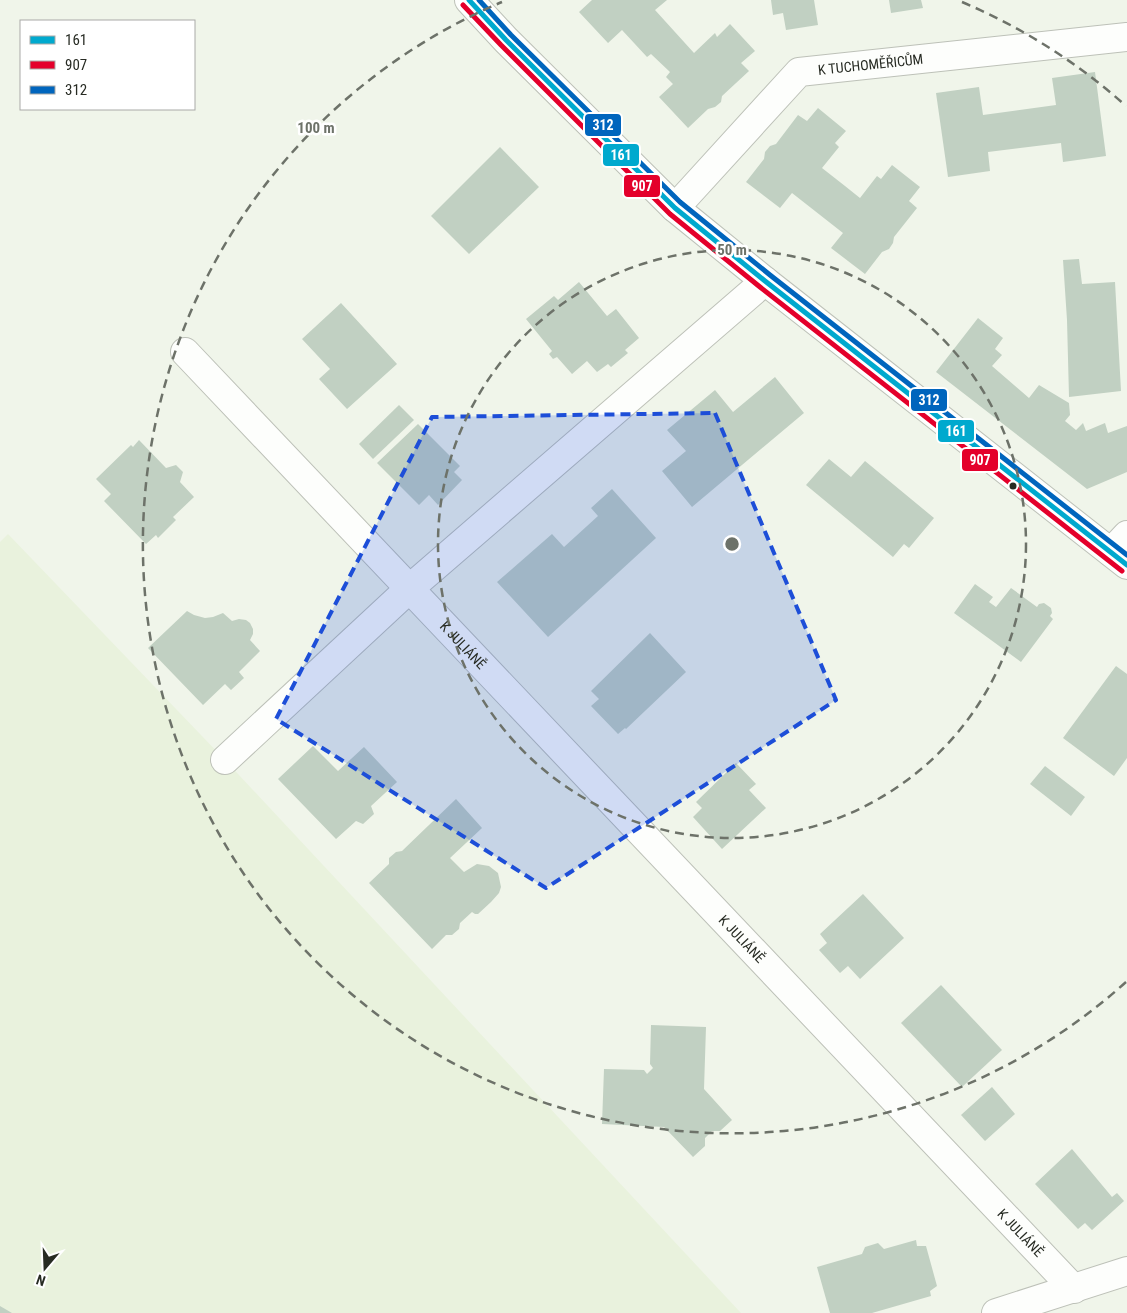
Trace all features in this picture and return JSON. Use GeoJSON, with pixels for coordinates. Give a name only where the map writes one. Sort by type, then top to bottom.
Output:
{"type":"FeatureCollection","features":[{"type":"Feature","properties":{"kind":"street"},"geometry":{"type":"LineString","coordinates":[[469,0],[506,40],[675,208],[765,281],[1122,551]]}},
{"type":"Feature","properties":{"kind":"street","name":"K TUCHOMĚŘICŮM"},"geometry":{"type":"LineString","coordinates":[[675,208],[799,72],[1127,37]]}},
{"type":"Feature","properties":{"kind":"street"},"geometry":{"type":"LineString","coordinates":[[225,760],[409,589],[765,281]]}},
{"type":"Feature","properties":{"kind":"street","name":"K JULIÁNĚ"},"geometry":{"type":"LineString","coordinates":[[185,352],[1074,1289]]}},
{"type":"Feature","properties":{"kind":"street"},"geometry":{"type":"LineString","coordinates":[[996,1313],[1074,1289],[1127,1270]]}},
{"type":"Feature","properties":{"kind":"highlighted area"},"geometry":{"type":"Polygon","coordinates":[[[715,413],[836,700],[546,888],[276,719],[432,417],[715,413]]]}},
{"type":"Feature","properties":{"kind":"shaded area"},"geometry":{"type":"Polygon","coordinates":[[[8,534],[225,760],[741,1313],[0,1313],[0,542],[8,534]]]}},
{"type":"Feature","properties":{"kind":"building"},"geometry":{"type":"Polygon","coordinates":[[[592,0],[667,0],[655,10],[694,53],[715,33],[717,37],[730,24],[755,51],[741,63],[749,71],[722,96],[721,102],[715,107],[708,109],[688,128],[659,97],[673,84],[666,77],[670,72],[651,54],[647,57],[622,30],[608,43],[579,12],[592,0]]]}},
{"type":"Feature","properties":{"kind":"building"},"geometry":{"type":"Polygon","coordinates":[[[771,0],[814,0],[818,25],[786,30],[783,13],[773,15],[771,0]]]}},
{"type":"Feature","properties":{"kind":"building"},"geometry":{"type":"Polygon","coordinates":[[[889,0],[921,0],[923,8],[891,13],[889,0]]]}},
{"type":"Feature","properties":{"kind":"building"},"geometry":{"type":"Polygon","coordinates":[[[1095,72],[1106,156],[1063,162],[1061,143],[988,152],[990,171],[948,177],[936,93],[979,87],[983,115],[1056,105],[1052,78],[1095,72]]]}},
{"type":"Feature","properties":{"kind":"building"},"geometry":{"type":"Polygon","coordinates":[[[818,108],[846,131],[835,143],[839,147],[822,168],[860,198],[877,176],[881,179],[892,165],[920,187],[909,201],[917,208],[894,237],[889,249],[882,252],[865,274],[831,248],[843,233],[792,193],[780,208],[746,182],[764,159],[765,152],[770,146],[776,144],[798,115],[807,121],[818,108]]]}},
{"type":"Feature","properties":{"kind":"building"},"geometry":{"type":"Polygon","coordinates":[[[500,147],[539,187],[469,254],[431,216],[500,147]]]}},
{"type":"Feature","properties":{"kind":"building"},"geometry":{"type":"Polygon","coordinates":[[[1079,259],[1082,284],[1115,282],[1121,391],[1069,397],[1063,260],[1079,259]]]}},
{"type":"Feature","properties":{"kind":"building"},"geometry":{"type":"Polygon","coordinates":[[[579,282],[607,316],[616,309],[639,338],[625,350],[628,353],[611,367],[608,364],[597,372],[587,361],[572,374],[557,357],[553,359],[549,354],[552,351],[526,319],[554,296],[558,300],[579,282]]]}},
{"type":"Feature","properties":{"kind":"building"},"geometry":{"type":"Polygon","coordinates":[[[341,303],[397,364],[347,409],[319,379],[330,369],[302,339],[341,303]]]}},
{"type":"Feature","properties":{"kind":"building"},"geometry":{"type":"Polygon","coordinates":[[[978,318],[1003,338],[995,349],[1002,355],[992,366],[1029,398],[1039,385],[1069,403],[1070,415],[1065,421],[1076,430],[1083,423],[1086,431],[1105,423],[1108,433],[1127,426],[1127,472],[1087,489],[936,372],[978,318]]]}},
{"type":"Feature","properties":{"kind":"building"},"geometry":{"type":"Polygon","coordinates":[[[775,377],[804,413],[692,507],[662,471],[686,451],[667,430],[715,390],[733,412],[775,377]]]}},
{"type":"Feature","properties":{"kind":"building"},"geometry":{"type":"Polygon","coordinates":[[[399,405],[414,420],[373,459],[359,444],[399,405]]]}},
{"type":"Feature","properties":{"kind":"building"},"geometry":{"type":"Polygon","coordinates":[[[418,424],[460,466],[454,472],[462,480],[438,505],[429,495],[419,505],[377,463],[418,424]]]}},
{"type":"Feature","properties":{"kind":"building"},"geometry":{"type":"Polygon","coordinates":[[[139,440],[166,468],[176,465],[183,472],[180,482],[194,497],[173,517],[176,520],[158,538],[156,535],[146,544],[104,501],[111,494],[96,479],[131,445],[133,447],[139,440]]]}},
{"type":"Feature","properties":{"kind":"building"},"geometry":{"type":"Polygon","coordinates":[[[829,459],[851,477],[865,461],[934,518],[909,548],[904,544],[893,557],[806,485],[829,459]]]}},
{"type":"Feature","properties":{"kind":"building"},"geometry":{"type":"Polygon","coordinates":[[[612,489],[656,538],[548,637],[497,582],[552,534],[564,547],[598,516],[591,508],[612,489]]]}},
{"type":"Feature","properties":{"kind":"building"},"geometry":{"type":"Polygon","coordinates":[[[975,584],[993,597],[989,602],[996,607],[1011,588],[1037,607],[1039,604],[1044,603],[1051,608],[1052,613],[1050,616],[1053,619],[1021,662],[954,613],[975,584]]]}},
{"type":"Feature","properties":{"kind":"building"},"geometry":{"type":"Polygon","coordinates":[[[187,611],[205,618],[223,613],[232,621],[246,620],[253,629],[250,640],[260,651],[239,672],[244,678],[231,690],[225,684],[203,705],[148,648],[187,611]]]}},
{"type":"Feature","properties":{"kind":"building"},"geometry":{"type":"Polygon","coordinates":[[[650,633],[686,672],[626,729],[618,734],[591,706],[599,699],[591,691],[650,633]]]}},
{"type":"Feature","properties":{"kind":"building"},"geometry":{"type":"Polygon","coordinates":[[[1116,666],[1127,674],[1127,758],[1114,776],[1063,738],[1116,666]]]}},
{"type":"Feature","properties":{"kind":"building"},"geometry":{"type":"Polygon","coordinates":[[[313,746],[338,771],[364,747],[397,782],[371,806],[374,814],[363,824],[356,821],[336,839],[278,779],[313,746]]]}},
{"type":"Feature","properties":{"kind":"building"},"geometry":{"type":"Polygon","coordinates":[[[736,763],[756,784],[749,790],[766,808],[722,849],[693,817],[702,808],[696,802],[736,763]]]}},
{"type":"Feature","properties":{"kind":"building"},"geometry":{"type":"Polygon","coordinates":[[[1045,766],[1085,797],[1071,816],[1030,784],[1045,766]]]}},
{"type":"Feature","properties":{"kind":"building"},"geometry":{"type":"Polygon","coordinates":[[[456,799],[482,828],[450,858],[464,872],[477,864],[489,866],[498,873],[501,887],[499,893],[478,914],[472,912],[460,923],[459,929],[452,935],[446,935],[432,949],[369,883],[389,864],[389,858],[396,852],[402,851],[456,799]]]}},
{"type":"Feature","properties":{"kind":"building"},"geometry":{"type":"Polygon","coordinates":[[[863,894],[904,938],[860,979],[848,966],[840,973],[819,950],[827,943],[820,934],[863,894]]]}},
{"type":"Feature","properties":{"kind":"building"},"geometry":{"type":"Polygon","coordinates":[[[941,985],[1002,1050],[962,1087],[901,1023],[941,985]]]}},
{"type":"Feature","properties":{"kind":"building"},"geometry":{"type":"Polygon","coordinates":[[[651,1025],[706,1027],[704,1089],[732,1120],[720,1131],[712,1131],[705,1138],[705,1146],[693,1157],[664,1127],[602,1124],[604,1069],[644,1070],[647,1074],[653,1068],[650,1064],[651,1025]]]}},
{"type":"Feature","properties":{"kind":"building"},"geometry":{"type":"Polygon","coordinates":[[[992,1087],[1015,1114],[985,1141],[961,1115],[992,1087]]]}},
{"type":"Feature","properties":{"kind":"building"},"geometry":{"type":"Polygon","coordinates":[[[1072,1149],[1112,1197],[1117,1193],[1124,1201],[1092,1230],[1085,1223],[1078,1229],[1035,1184],[1072,1149]]]}},
{"type":"Feature","properties":{"kind":"building"},"geometry":{"type":"Polygon","coordinates":[[[916,1240],[917,1246],[926,1246],[937,1286],[930,1291],[931,1296],[872,1313],[830,1313],[817,1267],[862,1254],[865,1247],[878,1243],[884,1249],[916,1240]]]}},
{"type":"Feature","properties":{"kind":"building"},"geometry":{"type":"Polygon","coordinates":[[[0,1306],[12,1313],[0,1313],[0,1306]]]}},
{"type":"Feature","properties":{"kind":"transit line","name":"161"},"geometry":{"type":"LineString","coordinates":[[469,0],[506,40],[675,208],[765,281],[1127,565]]}},
{"type":"Feature","properties":{"kind":"transit line","name":"312"},"geometry":{"type":"LineString","coordinates":[[479,0],[511,35],[680,202],[770,275],[1127,555]]}},
{"type":"Feature","properties":{"kind":"transit line","name":"907"},"geometry":{"type":"LineString","coordinates":[[463,5],[670,214],[760,287],[1122,571]]}}]}
